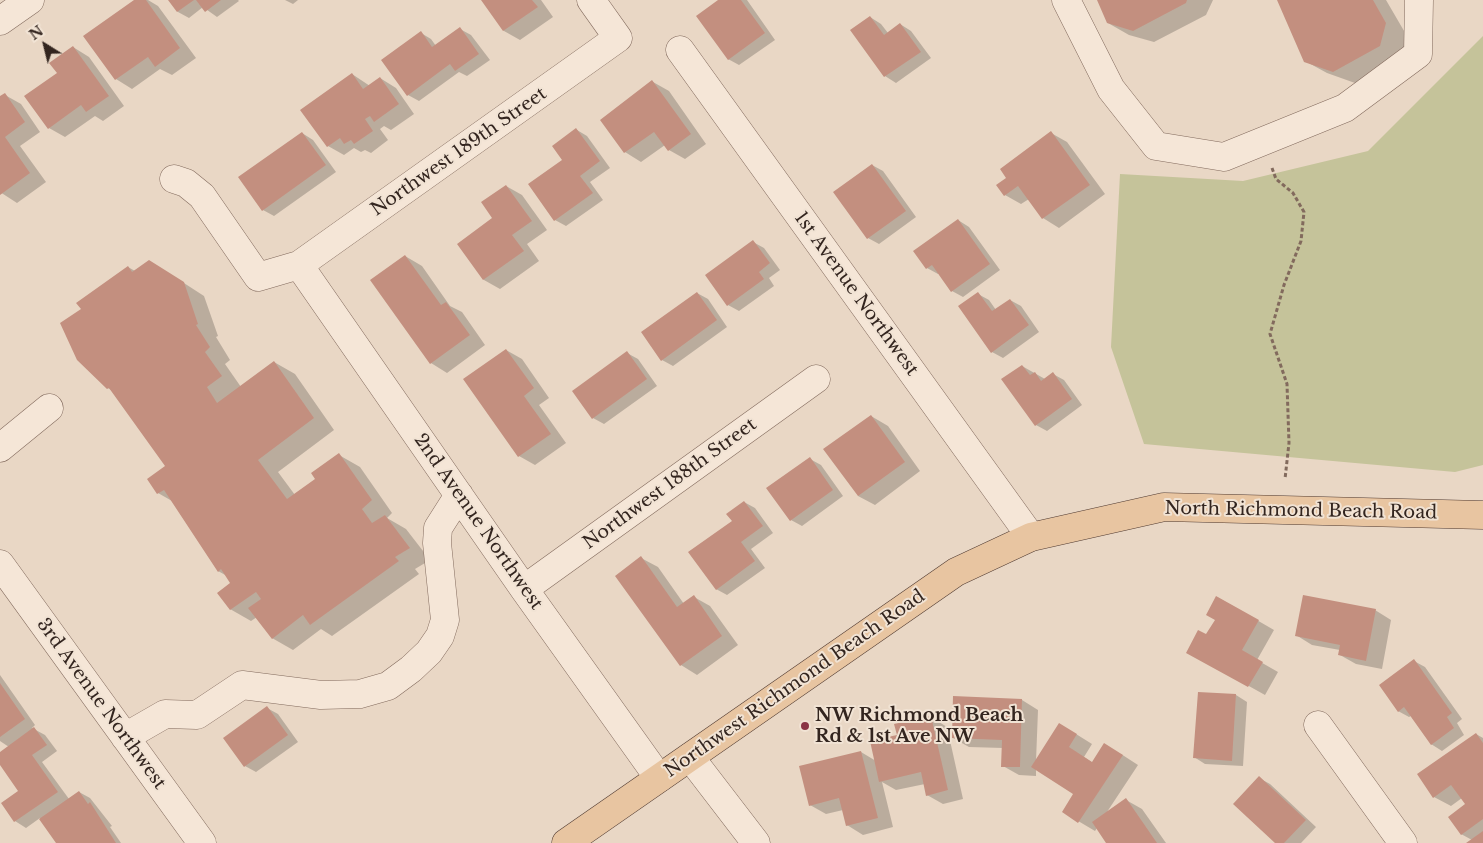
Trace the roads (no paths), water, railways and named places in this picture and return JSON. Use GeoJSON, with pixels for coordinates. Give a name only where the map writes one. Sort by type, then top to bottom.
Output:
{"type":"FeatureCollection","features":[{"type":"Feature","properties":{"kind":"main road","name":"North Richmond Beach Road"},"geometry":{"type":"LineString","coordinates":[[1032,537],[1164,507],[1483,515]]}},
{"type":"Feature","properties":{"kind":"main road","name":"Northwest Richmond Beach Road"},"geometry":{"type":"LineString","coordinates":[[566,843],[956,572],[1032,537]]}},
{"type":"Feature","properties":{"kind":"street"},"geometry":{"type":"LineString","coordinates":[[0,21],[30,0]]}},
{"type":"Feature","properties":{"kind":"street","name":"Northwest 189th Street"},"geometry":{"type":"LineString","coordinates":[[174,179],[186,183],[202,196],[258,277],[300,265],[618,38],[591,0]]}},
{"type":"Feature","properties":{"kind":"street"},"geometry":{"type":"LineString","coordinates":[[1066,0],[1111,89],[1156,146],[1224,157],[1345,108],[1418,54],[1419,0]]}},
{"type":"Feature","properties":{"kind":"street","name":"1st Avenue Northwest"},"geometry":{"type":"LineString","coordinates":[[680,50],[1032,537]]}},
{"type":"Feature","properties":{"kind":"street","name":"2nd Avenue Northwest"},"geometry":{"type":"LineString","coordinates":[[300,265],[458,495],[660,778]]}},
{"type":"Feature","properties":{"kind":"street","name":"Northwest 188th Street"},"geometry":{"type":"LineString","coordinates":[[524,588],[816,379]]}},
{"type":"Feature","properties":{"kind":"street"},"geometry":{"type":"LineString","coordinates":[[0,448],[49,408]]}},
{"type":"Feature","properties":{"kind":"street"},"geometry":{"type":"LineString","coordinates":[[125,737],[166,714],[197,714],[242,685],[321,695],[360,694],[388,686],[411,669],[429,652],[440,636],[445,620],[437,543],[438,528],[458,495]]}},
{"type":"Feature","properties":{"kind":"street","name":"3rd Avenue Northwest"},"geometry":{"type":"LineString","coordinates":[[0,564],[202,843]]}},
{"type":"Feature","properties":{"kind":"street"},"geometry":{"type":"LineString","coordinates":[[1318,725],[1403,843]]}},
{"type":"Feature","properties":{"kind":"street"},"geometry":{"type":"LineString","coordinates":[[690,757],[756,843]]}},
{"type":"Feature","properties":{"kind":"place","name":"NW Richmond Beach Rd & 1st Ave NW"},"geometry":{"type":"Point","coordinates":[805,726]}}]}
